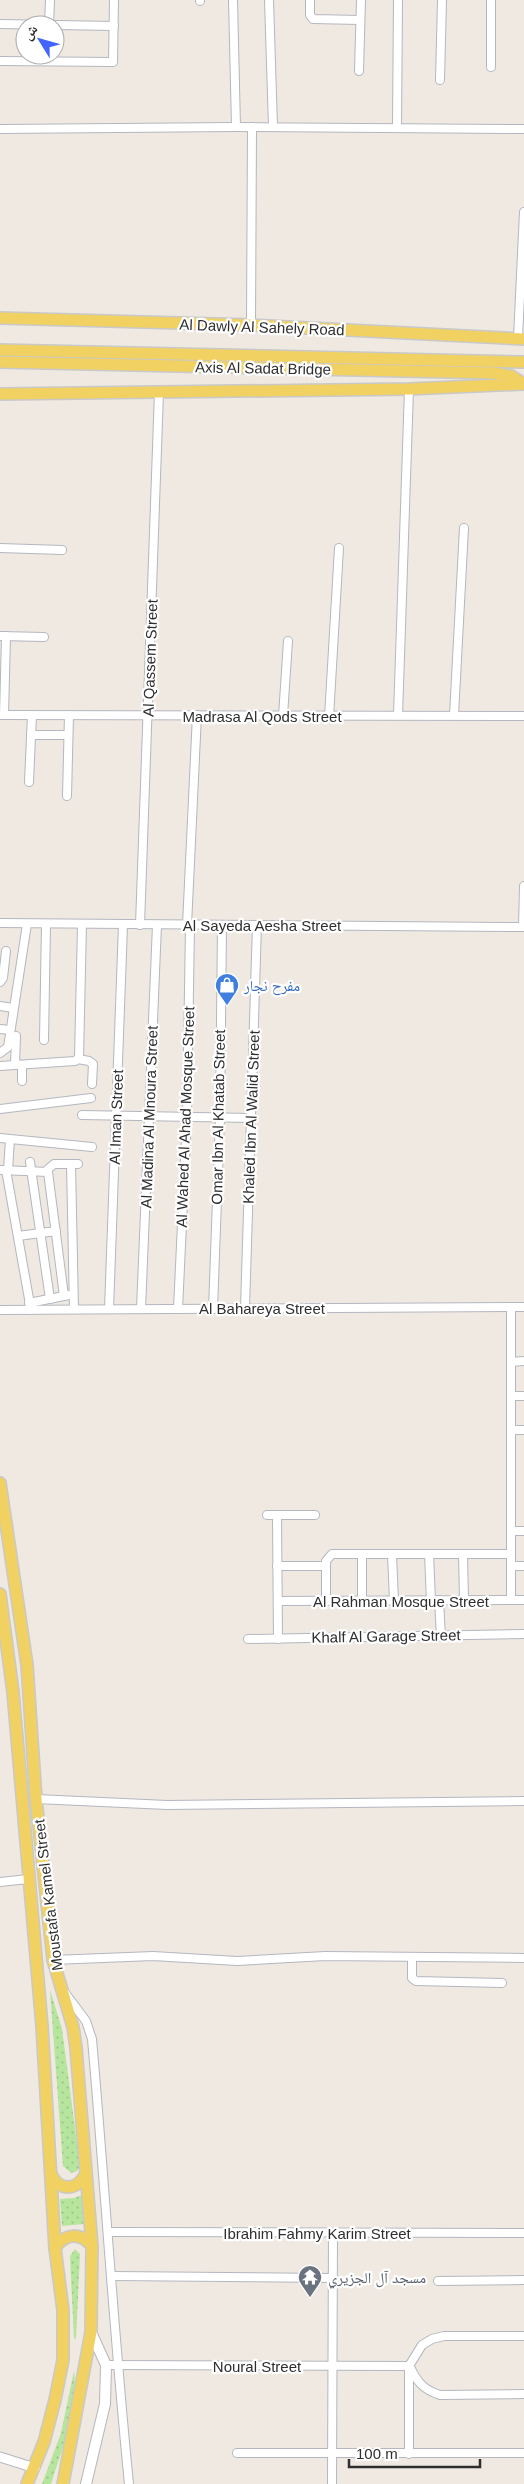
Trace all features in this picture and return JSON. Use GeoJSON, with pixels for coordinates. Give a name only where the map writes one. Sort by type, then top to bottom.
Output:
{"type":"FeatureCollection","features":[{"type":"Feature","properties":{"kind":"main road","name":"Al Dawly Al Sahely Road"},"geometry":{"type":"LineString","coordinates":[[0,318],[251,325],[521,338]]}},
{"type":"Feature","properties":{"kind":"main road","name":"Axis Al Sadat Bridge"},"geometry":{"type":"LineString","coordinates":[[0,350],[524,362]]}},
{"type":"Feature","properties":{"kind":"main road","name":"Axis Al Sadat Bridge"},"geometry":{"type":"LineString","coordinates":[[0,362],[494,373],[511,376],[524,384]]}},
{"type":"Feature","properties":{"kind":"main road"},"geometry":{"type":"LineString","coordinates":[[0,394],[409,389],[524,384]]}},
{"type":"Feature","properties":{"kind":"main road","name":"Moustafa Kamel Street"},"geometry":{"type":"LineString","coordinates":[[0,1483],[28,1665],[36,1800],[53,1960],[73,2027],[76,2048],[92,2246],[90,2332],[63,2484]]}},
{"type":"Feature","properties":{"kind":"main road","name":"Moustafa Kamel Street"},"geometry":{"type":"LineString","coordinates":[[0,1594],[13,1692],[42,2026],[55,2248],[63,2310],[63,2360],[50,2420],[35,2468],[27,2484]]}},
{"type":"Feature","properties":{"kind":"main road"},"geometry":{"type":"LineString","coordinates":[[50,2174],[60,2186],[68,2188],[76,2186],[83,2180],[86,2173]]}},
{"type":"Feature","properties":{"kind":"main road"},"geometry":{"type":"LineString","coordinates":[[55,2248],[65,2237],[73,2236],[87,2240],[92,2246]]}},
{"type":"Feature","properties":{"kind":"main road"},"geometry":{"type":"LineString","coordinates":[[86,2484],[105,2404],[106,2365],[90,2332]]}},
{"type":"Feature","properties":{"kind":"street"},"geometry":{"type":"LineString","coordinates":[[49,15],[50,0]]}},
{"type":"Feature","properties":{"kind":"street"},"geometry":{"type":"LineString","coordinates":[[0,61],[113,62],[114,0]]}},
{"type":"Feature","properties":{"kind":"street"},"geometry":{"type":"LineString","coordinates":[[233,0],[236,127]]}},
{"type":"Feature","properties":{"kind":"street"},"geometry":{"type":"LineString","coordinates":[[270,0],[272,127]]}},
{"type":"Feature","properties":{"kind":"street"},"geometry":{"type":"LineString","coordinates":[[310,0],[310,15],[313,19],[360,20]]}},
{"type":"Feature","properties":{"kind":"street"},"geometry":{"type":"LineString","coordinates":[[359,71],[361,0]]}},
{"type":"Feature","properties":{"kind":"street"},"geometry":{"type":"LineString","coordinates":[[397,128],[398,0]]}},
{"type":"Feature","properties":{"kind":"street"},"geometry":{"type":"LineString","coordinates":[[440,80],[442,0]]}},
{"type":"Feature","properties":{"kind":"street"},"geometry":{"type":"LineString","coordinates":[[491,0],[491,67]]}},
{"type":"Feature","properties":{"kind":"street"},"geometry":{"type":"LineString","coordinates":[[0,24],[15,24]]}},
{"type":"Feature","properties":{"kind":"street"},"geometry":{"type":"LineString","coordinates":[[65,25],[114,26]]}},
{"type":"Feature","properties":{"kind":"street"},"geometry":{"type":"LineString","coordinates":[[0,130],[236,127],[524,130]]}},
{"type":"Feature","properties":{"kind":"street"},"geometry":{"type":"LineString","coordinates":[[251,325],[252,127]]}},
{"type":"Feature","properties":{"kind":"street"},"geometry":{"type":"LineString","coordinates":[[521,338],[524,212]]}},
{"type":"Feature","properties":{"kind":"street"},"geometry":{"type":"LineString","coordinates":[[398,715],[409,389]]}},
{"type":"Feature","properties":{"kind":"street","name":"Al Qassem Street"},"geometry":{"type":"LineString","coordinates":[[140,925],[159,392]]}},
{"type":"Feature","properties":{"kind":"street"},"geometry":{"type":"LineString","coordinates":[[454,716],[464,528]]}},
{"type":"Feature","properties":{"kind":"street"},"geometry":{"type":"LineString","coordinates":[[0,548],[62,550]]}},
{"type":"Feature","properties":{"kind":"street"},"geometry":{"type":"LineString","coordinates":[[329,717],[339,548]]}},
{"type":"Feature","properties":{"kind":"street"},"geometry":{"type":"LineString","coordinates":[[2,715],[3,636],[44,638]]}},
{"type":"Feature","properties":{"kind":"street"},"geometry":{"type":"LineString","coordinates":[[283,716],[288,642]]}},
{"type":"Feature","properties":{"kind":"street","name":"Madrasa Al Qods Street"},"geometry":{"type":"LineString","coordinates":[[2,715],[524,716]]}},
{"type":"Feature","properties":{"kind":"street"},"geometry":{"type":"LineString","coordinates":[[29,782],[32,715]]}},
{"type":"Feature","properties":{"kind":"street"},"geometry":{"type":"LineString","coordinates":[[67,796],[69,715]]}},
{"type":"Feature","properties":{"kind":"street","name":"Al Wahed Al Ahad Mosque Street"},"geometry":{"type":"LineString","coordinates":[[178,1309],[187,1117],[188,925],[197,715]]}},
{"type":"Feature","properties":{"kind":"street"},"geometry":{"type":"LineString","coordinates":[[31,735],[68,735]]}},
{"type":"Feature","properties":{"kind":"street"},"geometry":{"type":"LineString","coordinates":[[523,927],[524,886]]}},
{"type":"Feature","properties":{"kind":"street","name":"Al Sayeda Aesha Street"},"geometry":{"type":"LineString","coordinates":[[0,924],[523,927]]}},
{"type":"Feature","properties":{"kind":"street"},"geometry":{"type":"LineString","coordinates":[[22,1081],[13,1033],[13,1008],[27,924]]}},
{"type":"Feature","properties":{"kind":"street"},"geometry":{"type":"LineString","coordinates":[[44,1040],[46,924]]}},
{"type":"Feature","properties":{"kind":"street"},"geometry":{"type":"LineString","coordinates":[[79,1057],[82,924]]}},
{"type":"Feature","properties":{"kind":"street","name":"Al Iman Street"},"geometry":{"type":"LineString","coordinates":[[109,1309],[123,924]]}},
{"type":"Feature","properties":{"kind":"street","name":"Al Madina Al Mnoura Street"},"geometry":{"type":"LineString","coordinates":[[141,1309],[157,925]]}},
{"type":"Feature","properties":{"kind":"street","name":"Omar Ibn Al Khatab Street"},"geometry":{"type":"LineString","coordinates":[[213,1309],[220,1118],[222,925]]}},
{"type":"Feature","properties":{"kind":"street","name":"Khaled Ibn Al Walid Street"},"geometry":{"type":"LineString","coordinates":[[245,1308],[257,925]]}},
{"type":"Feature","properties":{"kind":"street"},"geometry":{"type":"LineString","coordinates":[[0,982],[3,971],[2,961],[6,951]]}},
{"type":"Feature","properties":{"kind":"street"},"geometry":{"type":"LineString","coordinates":[[3,971],[19,973]]}},
{"type":"Feature","properties":{"kind":"street"},"geometry":{"type":"LineString","coordinates":[[0,1006],[13,1008]]}},
{"type":"Feature","properties":{"kind":"street"},"geometry":{"type":"LineString","coordinates":[[0,1028],[13,1033]]}},
{"type":"Feature","properties":{"kind":"street"},"geometry":{"type":"LineString","coordinates":[[0,1054],[8,1047],[13,1033]]}},
{"type":"Feature","properties":{"kind":"street"},"geometry":{"type":"LineString","coordinates":[[0,1066],[79,1057],[93,1064],[92,1084]]}},
{"type":"Feature","properties":{"kind":"street"},"geometry":{"type":"LineString","coordinates":[[0,1109],[91,1098]]}},
{"type":"Feature","properties":{"kind":"street"},"geometry":{"type":"LineString","coordinates":[[82,1115],[251,1118]]}},
{"type":"Feature","properties":{"kind":"street"},"geometry":{"type":"LineString","coordinates":[[0,1138],[92,1146]]}},
{"type":"Feature","properties":{"kind":"street"},"geometry":{"type":"LineString","coordinates":[[10,1139],[5,1170],[30,1306],[73,1294]]}},
{"type":"Feature","properties":{"kind":"street"},"geometry":{"type":"LineString","coordinates":[[47,1170],[54,1164],[75,1164],[74,1309]]}},
{"type":"Feature","properties":{"kind":"street"},"geometry":{"type":"LineString","coordinates":[[5,1170],[30,1166],[47,1170]]}},
{"type":"Feature","properties":{"kind":"street"},"geometry":{"type":"LineString","coordinates":[[30,1166],[50,1299]]}},
{"type":"Feature","properties":{"kind":"street"},"geometry":{"type":"LineString","coordinates":[[47,1170],[64,1296]]}},
{"type":"Feature","properties":{"kind":"street"},"geometry":{"type":"LineString","coordinates":[[18,1236],[56,1231]]}},
{"type":"Feature","properties":{"kind":"street","name":"Al Bahareya Street"},"geometry":{"type":"LineString","coordinates":[[0,1310],[30,1306],[74,1309],[524,1307]]}},
{"type":"Feature","properties":{"kind":"street"},"geometry":{"type":"LineString","coordinates":[[511,1307],[511,1600]]}},
{"type":"Feature","properties":{"kind":"street"},"geometry":{"type":"LineString","coordinates":[[511,1362],[524,1361]]}},
{"type":"Feature","properties":{"kind":"street"},"geometry":{"type":"LineString","coordinates":[[511,1396],[524,1396]]}},
{"type":"Feature","properties":{"kind":"street"},"geometry":{"type":"LineString","coordinates":[[511,1430],[524,1430]]}},
{"type":"Feature","properties":{"kind":"street"},"geometry":{"type":"LineString","coordinates":[[266,1515],[315,1515]]}},
{"type":"Feature","properties":{"kind":"street"},"geometry":{"type":"LineString","coordinates":[[277,1515],[278,1639]]}},
{"type":"Feature","properties":{"kind":"street"},"geometry":{"type":"LineString","coordinates":[[511,1531],[524,1531]]}},
{"type":"Feature","properties":{"kind":"street"},"geometry":{"type":"LineString","coordinates":[[362,1554],[362,1601]]}},
{"type":"Feature","properties":{"kind":"street"},"geometry":{"type":"LineString","coordinates":[[392,1554],[394,1601]]}},
{"type":"Feature","properties":{"kind":"street"},"geometry":{"type":"LineString","coordinates":[[429,1554],[441,1637]]}},
{"type":"Feature","properties":{"kind":"street"},"geometry":{"type":"LineString","coordinates":[[463,1554],[464,1600]]}},
{"type":"Feature","properties":{"kind":"street"},"geometry":{"type":"LineString","coordinates":[[326,1601],[326,1559],[330,1555],[511,1554]]}},
{"type":"Feature","properties":{"kind":"street"},"geometry":{"type":"LineString","coordinates":[[277,1566],[326,1566]]}},
{"type":"Feature","properties":{"kind":"street"},"geometry":{"type":"LineString","coordinates":[[511,1566],[524,1566]]}},
{"type":"Feature","properties":{"kind":"street","name":"Al Rahman Mosque Street"},"geometry":{"type":"LineString","coordinates":[[278,1602],[524,1600]]}},
{"type":"Feature","properties":{"kind":"street","name":"Khalf Al Garage Street"},"geometry":{"type":"LineString","coordinates":[[248,1639],[524,1634]]}},
{"type":"Feature","properties":{"kind":"street"},"geometry":{"type":"LineString","coordinates":[[36,1800],[167,1805],[524,1801]]}},
{"type":"Feature","properties":{"kind":"street"},"geometry":{"type":"LineString","coordinates":[[0,1882],[28,1879]]}},
{"type":"Feature","properties":{"kind":"street"},"geometry":{"type":"LineString","coordinates":[[53,1960],[106,1957],[237,1961],[325,1956],[524,1958]]}},
{"type":"Feature","properties":{"kind":"street"},"geometry":{"type":"LineString","coordinates":[[412,1957],[412,1978],[416,1981],[502,1983]]}},
{"type":"Feature","properties":{"kind":"street"},"geometry":{"type":"LineString","coordinates":[[62,1989],[86,2020],[92,2039],[110,2232],[117,2366],[129,2484]]}},
{"type":"Feature","properties":{"kind":"street","name":"Ibrahim Fahmy Karim Street"},"geometry":{"type":"LineString","coordinates":[[110,2232],[524,2233]]}},
{"type":"Feature","properties":{"kind":"street"},"geometry":{"type":"LineString","coordinates":[[332,2484],[333,2233]]}},
{"type":"Feature","properties":{"kind":"street"},"geometry":{"type":"LineString","coordinates":[[111,2276],[333,2278]]}},
{"type":"Feature","properties":{"kind":"street"},"geometry":{"type":"LineString","coordinates":[[438,2281],[524,2280]]}},
{"type":"Feature","properties":{"kind":"street"},"geometry":{"type":"LineString","coordinates":[[409,2454],[409,2366],[422,2345],[432,2339],[444,2336],[524,2336]]}},
{"type":"Feature","properties":{"kind":"street","name":"Noural Street"},"geometry":{"type":"LineString","coordinates":[[106,2365],[409,2366]]}},
{"type":"Feature","properties":{"kind":"street"},"geometry":{"type":"LineString","coordinates":[[409,2366],[420,2385],[429,2391],[440,2394],[524,2394]]}},
{"type":"Feature","properties":{"kind":"street"},"geometry":{"type":"LineString","coordinates":[[236,2453],[524,2453]]}},
{"type":"Feature","properties":{"kind":"street"},"geometry":{"type":"LineString","coordinates":[[0,2457],[35,2468]]}},
{"type":"Feature","properties":{"kind":"green space"},"geometry":{"type":"Polygon","coordinates":[[[50,1990],[62,2029],[80,2166],[77,2171],[71,2173],[63,2166],[50,1990]]]}},
{"type":"Feature","properties":{"kind":"green space"},"geometry":{"type":"Polygon","coordinates":[[[82,2195],[84,2224],[62,2226],[60,2199],[74,2198],[82,2195]]]}},
{"type":"Feature","properties":{"kind":"green space"},"geometry":{"type":"Polygon","coordinates":[[[75,2249],[80,2254],[76,2338],[74,2339],[70,2256],[75,2249]]]}},
{"type":"Feature","properties":{"kind":"green space"},"geometry":{"type":"Polygon","coordinates":[[[74,2371],[75,2385],[72,2414],[64,2443],[51,2484],[42,2484],[61,2433],[74,2371]]]}},
{"type":"Feature","properties":{"kind":"place","name":"مفرح نجار"},"geometry":{"type":"Point","coordinates":[227,1006]}},
{"type":"Feature","properties":{"kind":"place","name":"مسجد آل الجزيري"},"geometry":{"type":"Point","coordinates":[310,2298]}}]}
